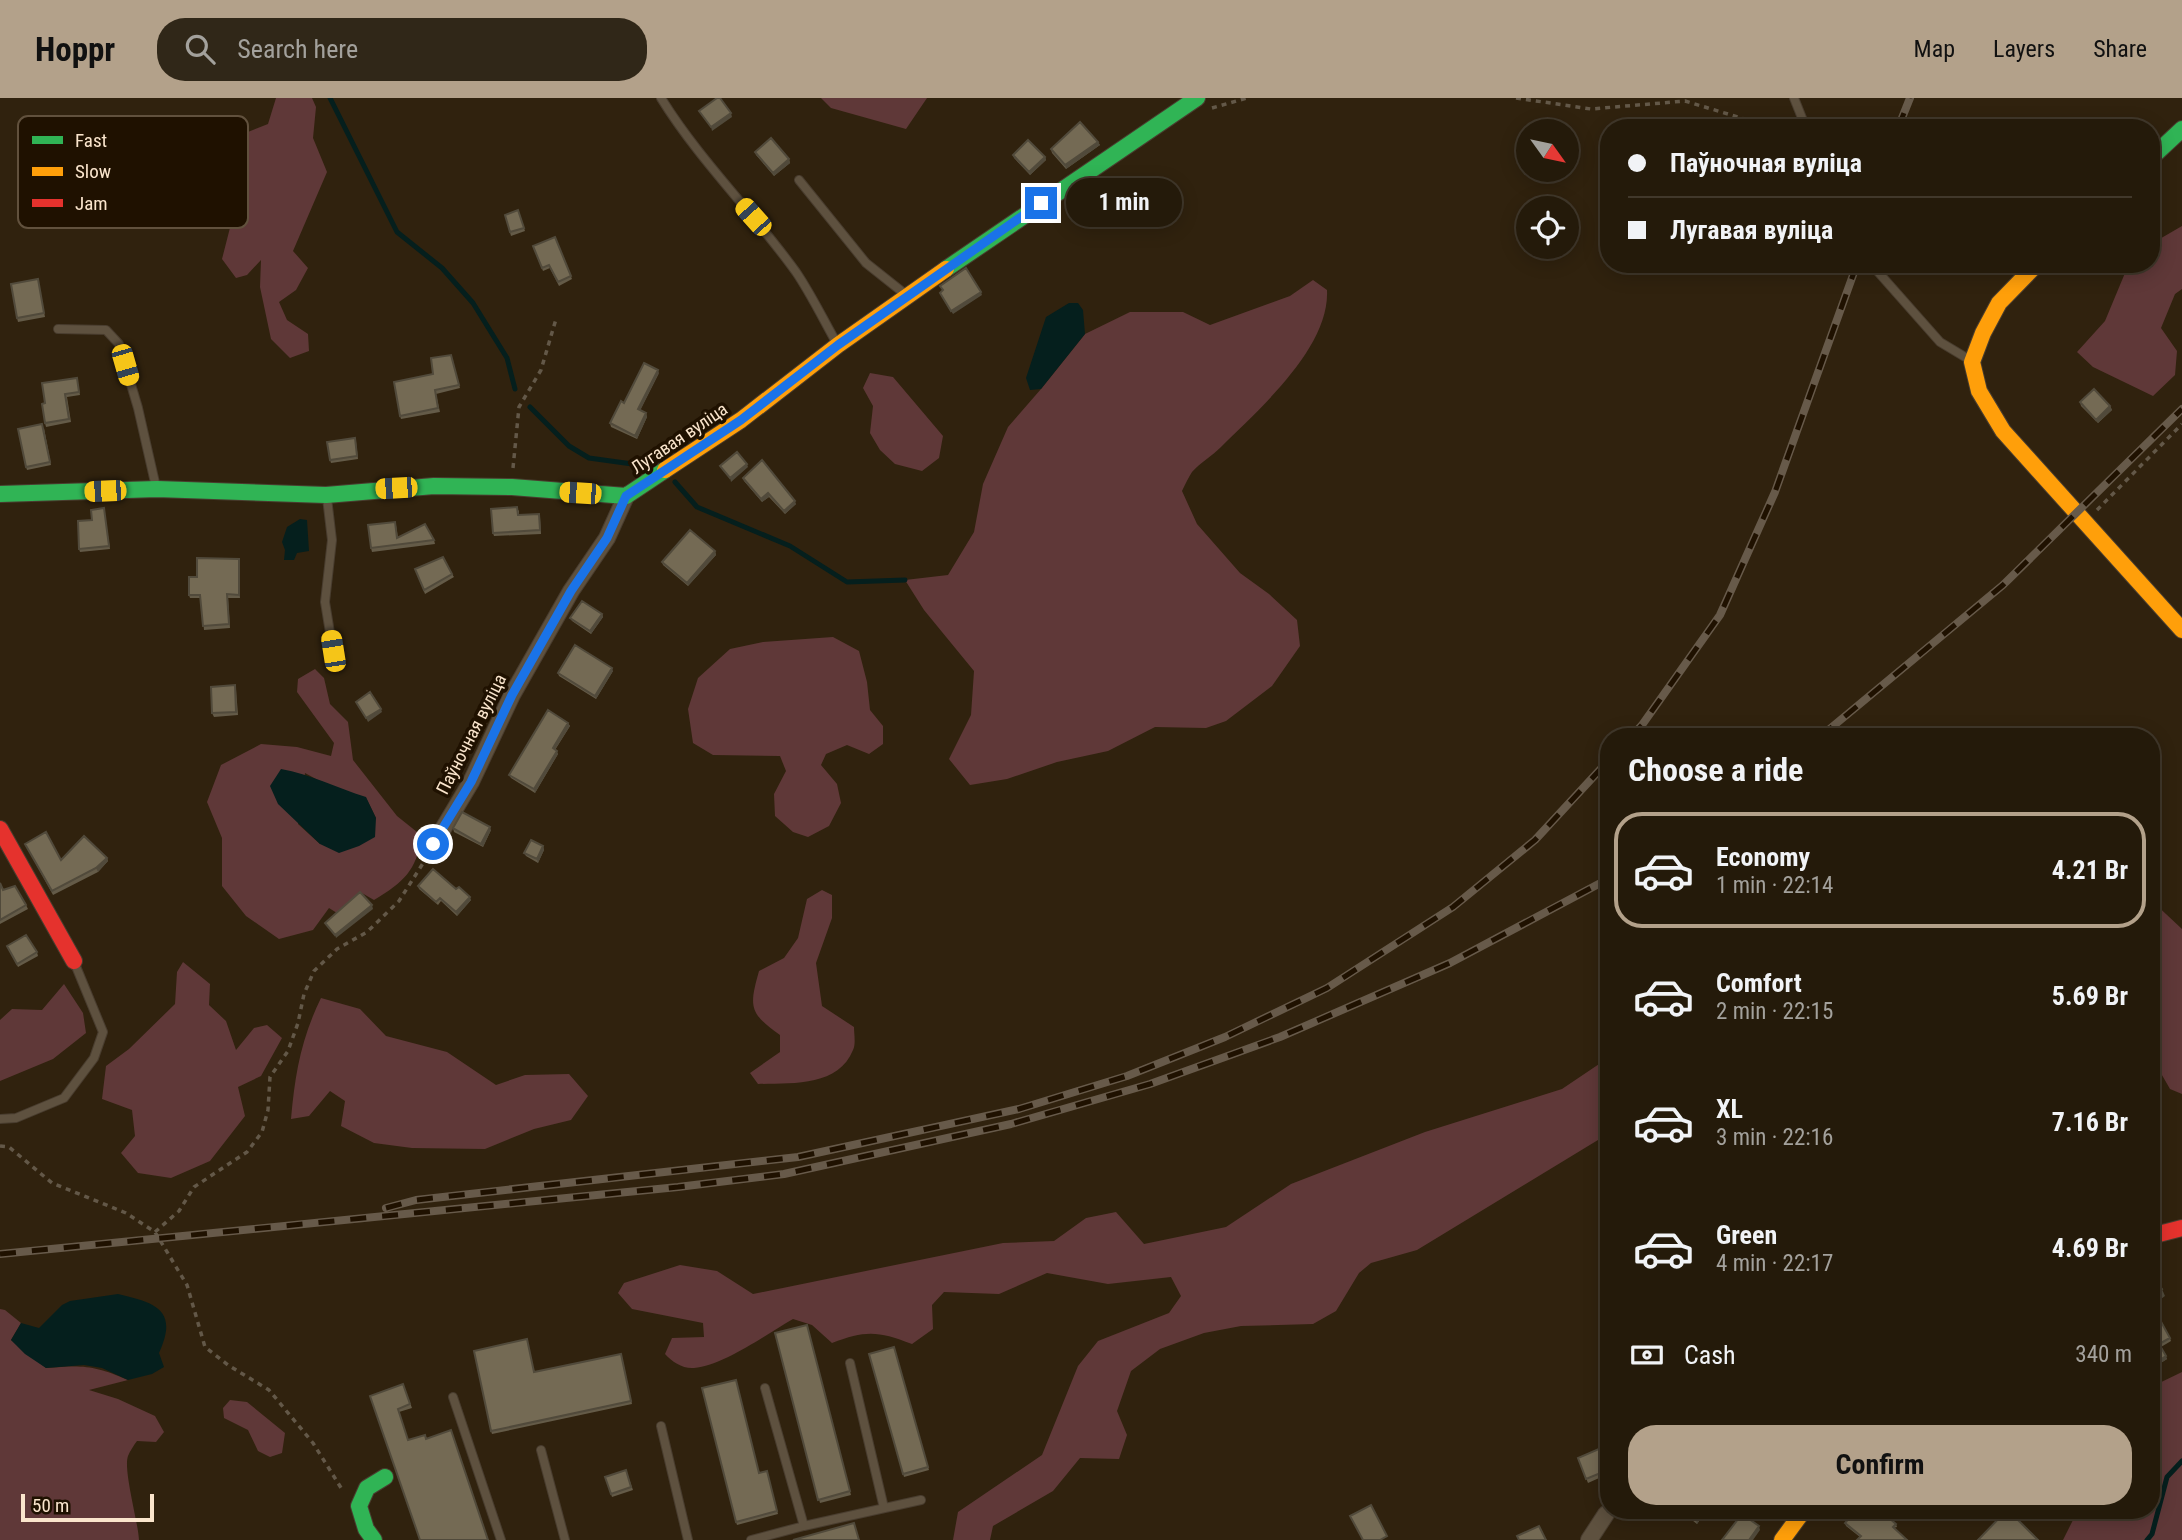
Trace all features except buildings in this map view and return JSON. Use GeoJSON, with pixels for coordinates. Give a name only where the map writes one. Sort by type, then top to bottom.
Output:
{"type":"FeatureCollection","features":[{"type":"Feature","properties":{"kind":"street","name":"Лугавая вуліца"},"geometry":{"type":"LineString","coordinates":[[0,494],[157,489],[326,495],[435,485],[512,487],[626,496],[741,420],[907,296],[1109,156],[1175,115],[1196,98]]}},
{"type":"Feature","properties":{"kind":"street"},"geometry":{"type":"LineString","coordinates":[[2160,150],[2182,129]]}},
{"type":"Feature","properties":{"kind":"street"},"geometry":{"type":"LineString","coordinates":[[2028,273],[2000,303],[1983,333],[1972,362],[1979,391],[2003,431],[2182,630]]}},
{"type":"Feature","properties":{"kind":"street","name":"Паўночная вуліца"},"geometry":{"type":"LineString","coordinates":[[433,844],[471,782],[519,683],[571,591],[607,538],[626,496]]}},
{"type":"Feature","properties":{"kind":"street"},"geometry":{"type":"LineString","coordinates":[[0,829],[74,961]]}},
{"type":"Feature","properties":{"kind":"street"},"geometry":{"type":"LineString","coordinates":[[2160,1234],[2182,1228]]}},
{"type":"Feature","properties":{"kind":"street"},"geometry":{"type":"LineString","coordinates":[[374,1540],[366,1529],[359,1506],[367,1488],[385,1477]]}},
{"type":"Feature","properties":{"kind":"street"},"geometry":{"type":"LineString","coordinates":[[1589,1540],[1603,1519]]}},
{"type":"Feature","properties":{"kind":"street"},"geometry":{"type":"LineString","coordinates":[[1782,1540],[1797,1519]]}},
{"type":"Feature","properties":{"kind":"lane"},"geometry":{"type":"LineString","coordinates":[[661,98],[681,130],[797,274],[838,345]]}},
{"type":"Feature","properties":{"kind":"lane"},"geometry":{"type":"LineString","coordinates":[[1794,98],[1803,119]]}},
{"type":"Feature","properties":{"kind":"lane"},"geometry":{"type":"LineString","coordinates":[[799,180],[866,263],[907,296]]}},
{"type":"Feature","properties":{"kind":"lane"},"geometry":{"type":"LineString","coordinates":[[1879,273],[1940,342],[1972,362]]}},
{"type":"Feature","properties":{"kind":"lane"},"geometry":{"type":"LineString","coordinates":[[58,329],[106,330],[119,344],[138,408],[157,489]]}},
{"type":"Feature","properties":{"kind":"lane"},"geometry":{"type":"LineString","coordinates":[[326,495],[332,540],[325,602],[333,651]]}},
{"type":"Feature","properties":{"kind":"lane"},"geometry":{"type":"LineString","coordinates":[[0,1119],[16,1118],[64,1098],[94,1058],[103,1032],[74,961]]}},
{"type":"Feature","properties":{"kind":"lane"},"geometry":{"type":"LineString","coordinates":[[850,1363],[884,1508]]}},
{"type":"Feature","properties":{"kind":"lane"},"geometry":{"type":"LineString","coordinates":[[765,1388],[804,1526]]}},
{"type":"Feature","properties":{"kind":"lane"},"geometry":{"type":"LineString","coordinates":[[453,1397],[501,1540]]}},
{"type":"Feature","properties":{"kind":"lane"},"geometry":{"type":"LineString","coordinates":[[661,1426],[688,1540]]}},
{"type":"Feature","properties":{"kind":"lane"},"geometry":{"type":"LineString","coordinates":[[541,1450],[565,1540]]}},
{"type":"Feature","properties":{"kind":"lane"},"geometry":{"type":"LineString","coordinates":[[751,1540],[921,1500]]}},
{"type":"Feature","properties":{"kind":"path"},"geometry":{"type":"LineString","coordinates":[[1516,98],[1591,109],[1685,101],[1744,119]]}},
{"type":"Feature","properties":{"kind":"path"},"geometry":{"type":"LineString","coordinates":[[512,487],[519,407],[541,370],[556,319]]}},
{"type":"Feature","properties":{"kind":"path"},"geometry":{"type":"LineString","coordinates":[[2080,518],[2182,424]]}},
{"type":"Feature","properties":{"kind":"path"},"geometry":{"type":"LineString","coordinates":[[155,1232],[179,1211],[194,1187],[247,1152],[262,1132],[268,1110],[270,1077],[288,1051],[304,994],[314,971],[337,949],[367,932],[399,901],[421,870],[433,844]]}},
{"type":"Feature","properties":{"kind":"path"},"geometry":{"type":"LineString","coordinates":[[0,1146],[9,1147],[51,1183],[126,1213],[155,1232],[187,1285],[205,1347],[268,1390],[313,1443],[346,1495],[359,1506]]}},
{"type":"Feature","properties":{"kind":"shaded area"},"geometry":{"type":"Polygon","coordinates":[[[276,98],[312,98],[316,107],[313,138],[327,172],[293,251],[308,268],[296,290],[279,302],[287,320],[308,334],[309,351],[290,358],[271,339],[260,287],[261,260],[247,275],[236,278],[222,259],[230,228],[248,228],[248,132],[268,124],[276,98]]]}},
{"type":"Feature","properties":{"kind":"shaded area"},"geometry":{"type":"Polygon","coordinates":[[[821,98],[927,98],[906,129],[831,108],[821,98]]]}},
{"type":"Feature","properties":{"kind":"shaded area"},"geometry":{"type":"Polygon","coordinates":[[[2182,226],[2182,289],[2175,294],[2161,328],[2177,351],[2175,375],[2153,396],[2093,367],[2077,352],[2105,321],[2125,273],[2160,273],[2160,239],[2182,226]]]}},
{"type":"Feature","properties":{"kind":"shaded area"},"geometry":{"type":"Polygon","coordinates":[[[1313,280],[1327,290],[1325,312],[1305,355],[1254,415],[1192,472],[1182,491],[1197,524],[1240,573],[1269,594],[1297,620],[1300,646],[1272,686],[1226,721],[1206,728],[1155,727],[1108,751],[1057,762],[1007,779],[970,785],[949,759],[971,715],[974,671],[924,610],[905,580],[948,575],[974,532],[983,484],[1008,427],[1085,334],[1130,312],[1183,312],[1210,325],[1290,296],[1313,280]]]}},
{"type":"Feature","properties":{"kind":"shaded area"},"geometry":{"type":"Polygon","coordinates":[[[870,373],[893,377],[943,436],[939,458],[922,471],[895,464],[880,450],[870,433],[873,406],[863,388],[870,373]]]}},
{"type":"Feature","properties":{"kind":"shaded area"},"geometry":{"type":"Polygon","coordinates":[[[833,637],[859,651],[867,682],[870,710],[883,726],[883,744],[869,754],[847,745],[826,754],[821,765],[837,784],[841,803],[829,826],[808,837],[793,832],[775,816],[774,794],[786,771],[780,756],[713,755],[693,743],[688,709],[698,678],[730,649],[763,642],[833,637]]]}},
{"type":"Feature","properties":{"kind":"shaded area"},"geometry":{"type":"Polygon","coordinates":[[[315,669],[324,678],[330,704],[348,722],[353,760],[397,816],[422,836],[412,867],[401,881],[374,900],[360,892],[346,906],[348,920],[329,908],[313,930],[279,939],[246,916],[222,886],[222,838],[207,802],[221,765],[261,744],[297,747],[331,756],[334,743],[297,692],[298,679],[315,669]],[[305,773],[298,824],[320,844],[376,818],[366,798],[325,784],[305,773]]]}},
{"type":"Feature","properties":{"kind":"shaded area"},"geometry":{"type":"Polygon","coordinates":[[[822,890],[832,895],[832,918],[816,963],[822,1006],[854,1027],[854,1048],[837,1071],[825,1077],[799,1083],[758,1084],[750,1073],[780,1052],[780,1035],[762,1021],[754,1008],[759,971],[784,958],[798,938],[807,899],[822,890]]]}},
{"type":"Feature","properties":{"kind":"shaded area"},"geometry":{"type":"Polygon","coordinates":[[[2160,908],[2182,929],[2182,1094],[2170,1089],[2160,1072],[2160,908]]]}},
{"type":"Feature","properties":{"kind":"shaded area"},"geometry":{"type":"Polygon","coordinates":[[[183,962],[210,984],[209,1005],[226,1021],[236,1050],[254,1028],[267,1025],[282,1038],[261,1076],[238,1087],[245,1116],[210,1161],[171,1178],[138,1173],[121,1153],[135,1136],[132,1110],[102,1099],[106,1066],[129,1049],[175,1004],[177,972],[183,962]]]}},
{"type":"Feature","properties":{"kind":"shaded area"},"geometry":{"type":"Polygon","coordinates":[[[64,984],[83,1013],[86,1033],[53,1059],[0,1081],[0,1020],[12,1009],[42,1010],[64,984]]]}},
{"type":"Feature","properties":{"kind":"shaded area"},"geometry":{"type":"Polygon","coordinates":[[[321,998],[360,1009],[386,1036],[447,1052],[496,1085],[525,1075],[569,1074],[588,1096],[571,1120],[534,1129],[485,1149],[412,1148],[374,1143],[341,1126],[345,1101],[330,1091],[309,1116],[291,1119],[300,1057],[308,1028],[321,998]]]}},
{"type":"Feature","properties":{"kind":"shaded area"},"geometry":{"type":"Polygon","coordinates":[[[1600,1063],[1600,1140],[1417,1250],[1371,1263],[1359,1273],[1336,1311],[1313,1324],[1241,1326],[1204,1333],[1160,1349],[1131,1371],[1117,1411],[1127,1435],[1119,1459],[1080,1458],[1053,1491],[993,1526],[990,1540],[953,1540],[958,1512],[1042,1455],[1078,1366],[1098,1341],[1169,1313],[1181,1296],[1171,1277],[1108,1284],[1047,1273],[999,1294],[944,1292],[932,1305],[933,1329],[912,1344],[872,1334],[832,1343],[812,1325],[793,1319],[731,1356],[694,1368],[678,1364],[665,1354],[672,1338],[704,1337],[703,1323],[632,1309],[618,1293],[624,1283],[680,1265],[717,1271],[753,1294],[1003,1243],[1054,1241],[1086,1218],[1116,1212],[1144,1244],[1226,1227],[1291,1184],[1425,1132],[1562,1089],[1600,1063]]]}},
{"type":"Feature","properties":{"kind":"shaded area"},"geometry":{"type":"Polygon","coordinates":[[[0,1309],[21,1323],[11,1340],[46,1368],[88,1367],[128,1380],[89,1390],[118,1399],[155,1416],[164,1432],[156,1442],[137,1441],[127,1463],[139,1540],[0,1540],[0,1309]]]}},
{"type":"Feature","properties":{"kind":"shaded area"},"geometry":{"type":"Polygon","coordinates":[[[2182,1372],[2182,1540],[2063,1540],[2074,1519],[2160,1519],[2160,1383],[2182,1372]]]}},
{"type":"Feature","properties":{"kind":"shaded area"},"geometry":{"type":"Polygon","coordinates":[[[230,1400],[247,1402],[285,1433],[282,1453],[270,1457],[258,1451],[248,1430],[224,1418],[223,1408],[230,1400]]]}},
{"type":"Feature","properties":{"kind":"water"},"geometry":{"type":"Polygon","coordinates":[[[1069,303],[1078,303],[1083,310],[1085,334],[1041,389],[1030,390],[1026,378],[1046,317],[1069,303]]]}},
{"type":"Feature","properties":{"kind":"water"},"geometry":{"type":"Polygon","coordinates":[[[300,519],[307,520],[309,551],[297,553],[294,560],[284,560],[282,542],[287,527],[300,519]]]}},
{"type":"Feature","properties":{"kind":"water"},"geometry":{"type":"Polygon","coordinates":[[[281,769],[366,797],[376,818],[375,837],[339,853],[320,844],[278,804],[270,786],[281,769]]]}},
{"type":"Feature","properties":{"kind":"water"},"geometry":{"type":"Polygon","coordinates":[[[118,1294],[153,1305],[165,1317],[164,1338],[159,1353],[164,1367],[152,1374],[128,1380],[102,1368],[84,1365],[46,1368],[25,1354],[11,1340],[21,1323],[39,1328],[62,1305],[70,1301],[118,1294]]]}},
{"type":"Feature","properties":{"kind":"waterway"},"geometry":{"type":"LineString","coordinates":[[330,98],[397,232],[442,268],[473,303],[507,358],[515,389]]}},
{"type":"Feature","properties":{"kind":"waterway"},"geometry":{"type":"LineString","coordinates":[[530,407],[569,446],[589,458],[654,467]]}},
{"type":"Feature","properties":{"kind":"waterway"},"geometry":{"type":"LineString","coordinates":[[675,482],[697,507],[790,546],[847,582],[905,580]]}},
{"type":"Feature","properties":{"kind":"waterway"},"geometry":{"type":"LineString","coordinates":[[2160,1504],[2167,1477],[2182,1461]]}},
{"type":"Feature","properties":{"kind":"waterway"},"geometry":{"type":"LineString","coordinates":[[2147,1540],[2152,1534],[2156,1519]]}},
{"type":"Feature","properties":{"kind":"railway"},"geometry":{"type":"LineString","coordinates":[[1902,119],[1910,98]]}},
{"type":"Feature","properties":{"kind":"railway"},"geometry":{"type":"LineString","coordinates":[[1639,728],[1720,615],[1775,492],[1854,273]]}},
{"type":"Feature","properties":{"kind":"railway"},"geometry":{"type":"LineString","coordinates":[[1831,728],[2003,585],[2182,409]]}},
{"type":"Feature","properties":{"kind":"railway"},"geometry":{"type":"LineString","coordinates":[[386,1208],[416,1200],[798,1157],[1019,1109],[1127,1076],[1225,1037],[1327,988],[1453,907],[1535,840],[1600,770]]}},
{"type":"Feature","properties":{"kind":"railway"},"geometry":{"type":"LineString","coordinates":[[0,1254],[678,1187],[784,1174],[1011,1124],[1150,1084],[1280,1037],[1450,963],[1600,883]]}},
{"type":"Feature","properties":{"kind":"traffic: fast"},"geometry":{"type":"LineString","coordinates":[[946,269],[1197,98]]}},
{"type":"Feature","properties":{"kind":"traffic: fast"},"geometry":{"type":"LineString","coordinates":[[2160,150],[2182,129]]}},
{"type":"Feature","properties":{"kind":"traffic: fast"},"geometry":{"type":"LineString","coordinates":[[0,494],[157,489],[326,495],[434,486],[512,487],[626,496],[665,470]]}},
{"type":"Feature","properties":{"kind":"traffic: fast"},"geometry":{"type":"LineString","coordinates":[[374,1540],[366,1529],[359,1506],[367,1488],[385,1477]]}},
{"type":"Feature","properties":{"kind":"traffic: slow"},"geometry":{"type":"LineString","coordinates":[[665,470],[741,420],[838,345],[946,269]]}},
{"type":"Feature","properties":{"kind":"traffic: slow"},"geometry":{"type":"LineString","coordinates":[[2028,273],[1999,303],[1983,333],[1972,362],[1979,391],[2003,431],[2182,630]]}},
{"type":"Feature","properties":{"kind":"traffic: slow"},"geometry":{"type":"LineString","coordinates":[[1782,1540],[1797,1519]]}},
{"type":"Feature","properties":{"kind":"traffic: jam"},"geometry":{"type":"LineString","coordinates":[[0,829],[74,961]]}},
{"type":"Feature","properties":{"kind":"traffic: jam"},"geometry":{"type":"LineString","coordinates":[[2160,1234],[2182,1228]]}},
{"type":"Feature","properties":{"kind":"route"},"geometry":{"type":"LineString","coordinates":[[433,844],[471,782],[512,695],[571,591],[607,538],[626,496],[741,420],[838,345],[1041,203]]}}]}
